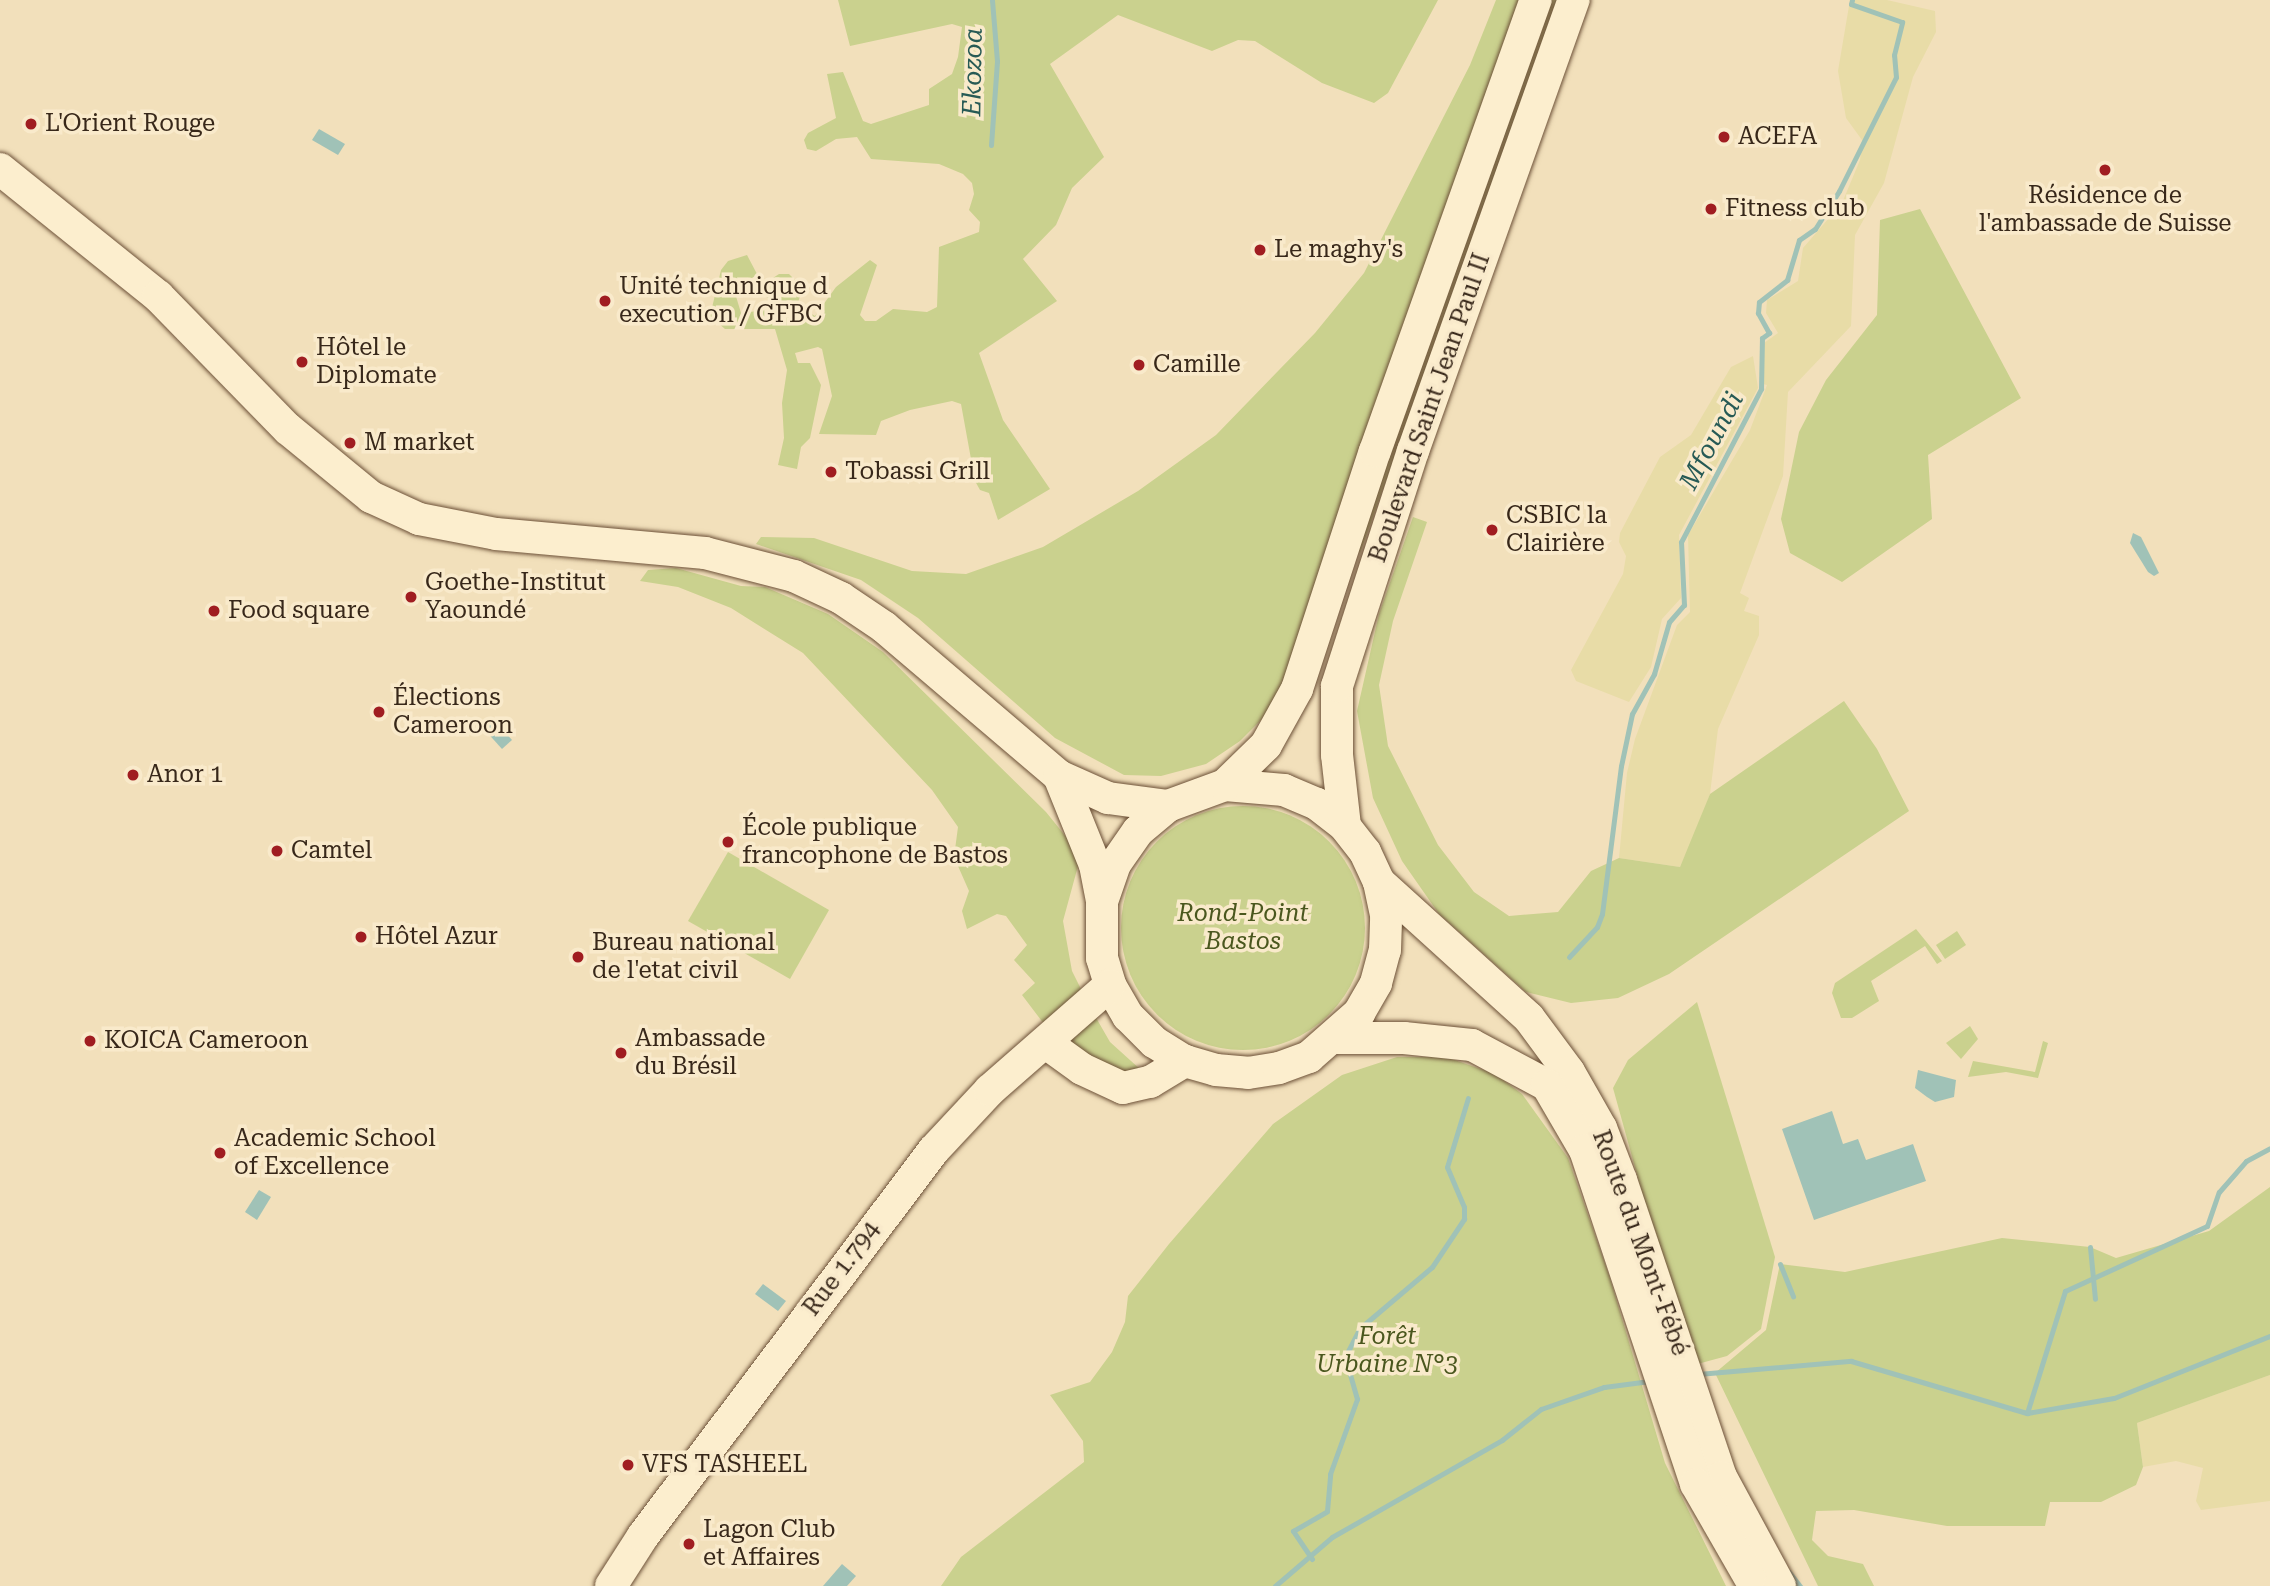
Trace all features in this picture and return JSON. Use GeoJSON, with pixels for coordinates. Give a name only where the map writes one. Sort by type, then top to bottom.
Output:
{"type":"FeatureCollection","features":[{"type":"Feature","properties":{"kind":"main road","name":"Boulevard Saint Jean Paul II"},"geometry":{"type":"LineString","coordinates":[[1225,785],[1266,745],[1308,662],[1375,451],[1536,0]]}},
{"type":"Feature","properties":{"kind":"main road","name":"Boulevard Saint Jean Paul II"},"geometry":{"type":"LineString","coordinates":[[1345,826],[1337,755],[1337,687],[1413,451],[1574,0]]}},
{"type":"Feature","properties":{"kind":"main road"},"geometry":{"type":"LineString","coordinates":[[0,169],[158,296],[288,429],[370,497],[419,519],[470,529],[705,553],[794,576],[841,598],[884,627],[1059,776],[1108,798],[1168,806]]}},
{"type":"Feature","properties":{"kind":"main road"},"geometry":{"type":"LineString","coordinates":[[1059,776],[1095,865],[1102,901],[1099,929],[1110,985],[1128,1016],[1154,1042],[1185,1061],[1216,1070],[1279,1068],[1310,1056],[1335,1038],[1359,1013],[1382,961],[1386,915],[1379,882],[1365,852],[1345,826],[1317,804],[1284,790],[1225,785],[1168,806],[1138,831],[1123,853],[1102,901]]}},
{"type":"Feature","properties":{"kind":"main road","name":"Route du Mont-Fébé"},"geometry":{"type":"LineString","coordinates":[[1379,882],[1529,1018],[1569,1072],[1601,1128],[1721,1477],[1780,1586]]}},
{"type":"Feature","properties":{"kind":"main road","name":"Rue 1.794"},"geometry":{"type":"LineString","coordinates":[[611,1586],[643,1536],[934,1150],[990,1090],[1110,985]]}},
{"type":"Feature","properties":{"kind":"main road","name":"Route du Mont-Fébé"},"geometry":{"type":"LineString","coordinates":[[1335,1038],[1405,1038],[1472,1045],[1546,1085],[1568,1117],[1601,1193],[1696,1484],[1755,1586]]}},
{"type":"Feature","properties":{"kind":"main road"},"geometry":{"type":"LineString","coordinates":[[1046,1043],[1082,1069],[1123,1088],[1150,1082],[1185,1061]]}},
{"type":"Feature","properties":{"kind":"shaded area"},"geometry":{"type":"Polygon","coordinates":[[[1850,0],[1887,0],[1935,11],[1936,32],[1913,77],[1884,183],[1855,235],[1851,326],[1788,392],[1783,476],[1740,593],[1749,598],[1744,611],[1759,616],[1759,635],[1718,729],[1710,794],[1699,824],[1680,867],[1619,858],[1627,773],[1635,739],[1677,625],[1690,612],[1688,535],[1750,430],[1767,385],[1763,384],[1764,343],[1778,333],[1766,313],[1767,300],[1798,281],[1803,248],[1842,203],[1860,160],[1862,140],[1846,118],[1838,71],[1850,0]]]}},
{"type":"Feature","properties":{"kind":"shaded area"},"geometry":{"type":"Polygon","coordinates":[[[1753,356],[1758,388],[1679,535],[1681,598],[1662,619],[1651,667],[1629,702],[1576,681],[1571,670],[1623,574],[1626,556],[1619,542],[1620,533],[1660,457],[1691,435],[1731,367],[1753,356]]]}},
{"type":"Feature","properties":{"kind":"shaded area"},"geometry":{"type":"Polygon","coordinates":[[[2270,1375],[2270,1501],[2201,1510],[2196,1501],[2203,1468],[2176,1461],[2143,1467],[2137,1423],[2270,1375]]]}},
{"type":"Feature","properties":{"kind":"green space"},"geometry":{"type":"Polygon","coordinates":[[[838,0],[1438,0],[1388,93],[1374,103],[1322,83],[1255,41],[1238,40],[1212,51],[1118,15],[1050,64],[1104,157],[1072,188],[1056,225],[1023,259],[1057,301],[979,353],[1003,420],[1050,489],[998,520],[989,493],[980,490],[975,481],[961,404],[952,401],[910,410],[881,421],[876,435],[819,434],[832,396],[822,349],[818,347],[795,353],[798,363],[810,363],[821,385],[810,438],[801,447],[797,469],[778,465],[784,438],[782,403],[787,370],[775,329],[725,329],[710,316],[721,270],[728,261],[747,255],[757,274],[735,293],[741,313],[774,309],[761,286],[779,274],[789,274],[803,288],[797,305],[815,316],[836,287],[870,260],[877,265],[860,315],[865,321],[876,321],[893,309],[927,312],[937,307],[939,247],[979,232],[980,222],[969,210],[974,194],[972,183],[963,174],[939,164],[871,159],[857,137],[836,139],[816,151],[807,149],[804,140],[808,133],[836,118],[827,74],[843,72],[863,121],[871,124],[929,105],[929,89],[952,74],[958,57],[962,27],[952,24],[850,46],[838,0]]]}},
{"type":"Feature","properties":{"kind":"green space"},"geometry":{"type":"Polygon","coordinates":[[[1496,0],[1519,0],[1290,669],[1272,709],[1240,741],[1206,764],[1161,776],[1124,775],[1055,738],[918,618],[861,580],[756,544],[761,537],[814,538],[912,571],[966,574],[1043,547],[1138,491],[1216,435],[1315,333],[1364,273],[1470,65],[1496,0]]]}},
{"type":"Feature","properties":{"kind":"green space"},"geometry":{"type":"Polygon","coordinates":[[[1550,0],[1559,0],[1360,553],[1357,549],[1550,0]]]}},
{"type":"Feature","properties":{"kind":"green space"},"geometry":{"type":"Polygon","coordinates":[[[1920,209],[2021,398],[1928,455],[1932,519],[1842,582],[1790,553],[1781,519],[1799,432],[1826,380],[1877,315],[1880,220],[1920,209]]]}},
{"type":"Feature","properties":{"kind":"green space"},"geometry":{"type":"Polygon","coordinates":[[[1413,517],[1427,522],[1393,621],[1379,685],[1388,746],[1438,845],[1474,892],[1509,916],[1558,912],[1591,871],[1619,858],[1680,867],[1710,794],[1844,701],[1877,749],[1909,811],[1669,974],[1618,998],[1571,1003],[1526,992],[1439,914],[1402,861],[1373,798],[1357,711],[1379,614],[1413,517]]]}},
{"type":"Feature","properties":{"kind":"green space"},"geometry":{"type":"Polygon","coordinates":[[[676,568],[741,586],[765,587],[828,614],[883,652],[1046,812],[1071,843],[1078,866],[1063,921],[1072,971],[1085,997],[1044,1024],[1022,995],[1035,983],[1014,960],[1027,945],[1006,916],[997,914],[967,929],[962,911],[969,891],[954,857],[958,827],[932,790],[803,653],[731,608],[678,587],[640,581],[648,570],[676,568]]]}},
{"type":"Feature","properties":{"kind":"green space","name":"Rond-Point Bastos"},"geometry":{"type":"Polygon","coordinates":[[[1243,806],[1290,816],[1311,827],[1329,842],[1344,860],[1355,881],[1365,928],[1355,975],[1344,996],[1329,1014],[1311,1029],[1290,1040],[1243,1050],[1196,1040],[1175,1029],[1157,1014],[1142,996],[1131,975],[1121,928],[1131,881],[1142,860],[1157,842],[1175,827],[1196,816],[1243,806]]]}},
{"type":"Feature","properties":{"kind":"green space"},"geometry":{"type":"Polygon","coordinates":[[[728,852],[829,910],[790,979],[688,921],[728,852]]]}},
{"type":"Feature","properties":{"kind":"green space"},"geometry":{"type":"Polygon","coordinates":[[[1916,929],[1942,961],[1937,964],[1925,946],[1871,981],[1879,1001],[1852,1018],[1841,1018],[1832,993],[1835,983],[1916,929]]]}},
{"type":"Feature","properties":{"kind":"green space"},"geometry":{"type":"Polygon","coordinates":[[[1957,931],[1966,945],[1945,959],[1936,945],[1957,931]]]}},
{"type":"Feature","properties":{"kind":"green space"},"geometry":{"type":"Polygon","coordinates":[[[1697,1002],[1775,1257],[1761,1329],[1727,1356],[1690,1366],[1613,1088],[1628,1060],[1697,1002]]]}},
{"type":"Feature","properties":{"kind":"green space"},"geometry":{"type":"Polygon","coordinates":[[[1091,1009],[1110,1042],[1141,1070],[1130,1079],[1063,1045],[1091,1009]]]}},
{"type":"Feature","properties":{"kind":"green space"},"geometry":{"type":"Polygon","coordinates":[[[1970,1026],[1978,1039],[1961,1059],[1946,1043],[1970,1026]]]}},
{"type":"Feature","properties":{"kind":"green space"},"geometry":{"type":"Polygon","coordinates":[[[2043,1041],[2048,1043],[2038,1078],[2006,1072],[1968,1077],[1973,1061],[2035,1072],[2043,1041]]]}},
{"type":"Feature","properties":{"kind":"green space","name":"Forêt Urbaine N°3"},"geometry":{"type":"Polygon","coordinates":[[[1397,1057],[1446,1057],[1495,1074],[1522,1094],[1568,1158],[1609,1275],[1665,1463],[1726,1586],[941,1586],[961,1557],[1084,1462],[1083,1441],[1050,1395],[1090,1382],[1112,1352],[1125,1322],[1128,1296],[1169,1244],[1273,1124],[1342,1075],[1397,1057]]]}},
{"type":"Feature","properties":{"kind":"green space"},"geometry":{"type":"Polygon","coordinates":[[[2270,1187],[2270,1375],[2137,1423],[2143,1467],[2136,1485],[2101,1502],[2050,1502],[2045,1526],[1947,1526],[1854,1510],[1816,1511],[1812,1540],[1828,1556],[1863,1564],[1874,1586],[1818,1586],[1715,1373],[1766,1330],[1780,1264],[1845,1272],[2002,1238],[2090,1247],[2116,1258],[2209,1231],[2270,1187]]]}},
{"type":"Feature","properties":{"kind":"water"},"geometry":{"type":"Polygon","coordinates":[[[319,129],[345,144],[338,155],[312,140],[319,129]]]}},
{"type":"Feature","properties":{"kind":"water"},"geometry":{"type":"Polygon","coordinates":[[[2133,533],[2141,537],[2159,573],[2154,576],[2148,572],[2130,543],[2133,533]]]}},
{"type":"Feature","properties":{"kind":"water"},"geometry":{"type":"Polygon","coordinates":[[[494,720],[512,740],[502,749],[484,729],[494,720]]]}},
{"type":"Feature","properties":{"kind":"water"},"geometry":{"type":"Polygon","coordinates":[[[1918,1070],[1956,1080],[1954,1097],[1935,1102],[1915,1088],[1918,1070]]]}},
{"type":"Feature","properties":{"kind":"water"},"geometry":{"type":"Polygon","coordinates":[[[1832,1111],[1843,1144],[1858,1139],[1866,1160],[1913,1144],[1926,1181],[1814,1220],[1782,1129],[1832,1111]]]}},
{"type":"Feature","properties":{"kind":"water"},"geometry":{"type":"Polygon","coordinates":[[[259,1190],[271,1197],[257,1220],[245,1212],[259,1190]]]}},
{"type":"Feature","properties":{"kind":"water"},"geometry":{"type":"Polygon","coordinates":[[[763,1284],[786,1301],[778,1311],[755,1294],[763,1284]]]}},
{"type":"Feature","properties":{"kind":"water"},"geometry":{"type":"Polygon","coordinates":[[[842,1564],[856,1576],[847,1586],[823,1586],[842,1564]]]}},
{"type":"Feature","properties":{"kind":"waterway","name":"Ekozoa"},"geometry":{"type":"LineString","coordinates":[[991,145],[997,61],[992,0]]}},
{"type":"Feature","properties":{"kind":"waterway","name":"Mfoundi"},"geometry":{"type":"LineString","coordinates":[[1569,957],[1597,927],[1602,914],[1621,766],[1632,714],[1654,674],[1669,622],[1684,605],[1681,542],[1761,389],[1762,338],[1769,333],[1758,313],[1759,302],[1787,280],[1799,240],[1815,229],[1839,191],[1896,77],[1894,55],[1902,22],[1851,4],[1852,0]]}},
{"type":"Feature","properties":{"kind":"waterway"},"geometry":{"type":"LineString","coordinates":[[1312,1559],[1293,1531],[1327,1511],[1330,1474],[1357,1399],[1345,1357],[1360,1328],[1432,1267],[1464,1219],[1464,1207],[1447,1167],[1468,1098]]}},
{"type":"Feature","properties":{"kind":"waterway"},"geometry":{"type":"LineString","coordinates":[[2027,1413],[2065,1291],[2207,1226],[2219,1192],[2246,1161],[2270,1148]]}},
{"type":"Feature","properties":{"kind":"waterway"},"geometry":{"type":"LineString","coordinates":[[2090,1247],[2095,1299]]}},
{"type":"Feature","properties":{"kind":"waterway"},"geometry":{"type":"LineString","coordinates":[[1780,1264],[1793,1296]]}},
{"type":"Feature","properties":{"kind":"waterway"},"geometry":{"type":"LineString","coordinates":[[1698,1374],[1851,1361],[2027,1413],[2114,1398],[2270,1336]]}},
{"type":"Feature","properties":{"kind":"waterway"},"geometry":{"type":"LineString","coordinates":[[1275,1586],[1332,1537],[1502,1440],[1541,1409],[1604,1387],[1650,1381]]}},
{"type":"Feature","properties":{"kind":"waterway"},"geometry":{"type":"LineString","coordinates":[[1789,1572],[1800,1586]]}},
{"type":"Feature","properties":{"kind":"place","name":"L'Orient Rouge"},"geometry":{"type":"Point","coordinates":[31,124]}},
{"type":"Feature","properties":{"kind":"place","name":"ACEFA"},"geometry":{"type":"Point","coordinates":[1724,137]}},
{"type":"Feature","properties":{"kind":"place","name":"Résidence de l'ambassade de Suisse"},"geometry":{"type":"Point","coordinates":[2105,170]}},
{"type":"Feature","properties":{"kind":"place","name":"Fitness club"},"geometry":{"type":"Point","coordinates":[1711,209]}},
{"type":"Feature","properties":{"kind":"place","name":"Le maghy's"},"geometry":{"type":"Point","coordinates":[1260,250]}},
{"type":"Feature","properties":{"kind":"place","name":"Unité technique d execution / GFBC"},"geometry":{"type":"Point","coordinates":[605,301]}},
{"type":"Feature","properties":{"kind":"place","name":"Hôtel le Diplomate"},"geometry":{"type":"Point","coordinates":[302,362]}},
{"type":"Feature","properties":{"kind":"place","name":"Camille"},"geometry":{"type":"Point","coordinates":[1139,365]}},
{"type":"Feature","properties":{"kind":"place","name":"M market"},"geometry":{"type":"Point","coordinates":[350,443]}},
{"type":"Feature","properties":{"kind":"place","name":"Tobassi Grill"},"geometry":{"type":"Point","coordinates":[831,472]}},
{"type":"Feature","properties":{"kind":"place","name":"CSBIC la Clairière"},"geometry":{"type":"Point","coordinates":[1492,530]}},
{"type":"Feature","properties":{"kind":"place","name":"Goethe-Institut Yaoundé"},"geometry":{"type":"Point","coordinates":[411,597]}},
{"type":"Feature","properties":{"kind":"place","name":"Food square"},"geometry":{"type":"Point","coordinates":[214,611]}},
{"type":"Feature","properties":{"kind":"place","name":"Élections Cameroon"},"geometry":{"type":"Point","coordinates":[379,712]}},
{"type":"Feature","properties":{"kind":"place","name":"Anor 1"},"geometry":{"type":"Point","coordinates":[133,775]}},
{"type":"Feature","properties":{"kind":"place","name":"École publique francophone de Bastos"},"geometry":{"type":"Point","coordinates":[728,842]}},
{"type":"Feature","properties":{"kind":"place","name":"Camtel"},"geometry":{"type":"Point","coordinates":[277,851]}},
{"type":"Feature","properties":{"kind":"place","name":"Hôtel Azur"},"geometry":{"type":"Point","coordinates":[361,937]}},
{"type":"Feature","properties":{"kind":"place","name":"Bureau national de l'etat civil"},"geometry":{"type":"Point","coordinates":[578,957]}},
{"type":"Feature","properties":{"kind":"place","name":"KOICA Cameroon"},"geometry":{"type":"Point","coordinates":[90,1041]}},
{"type":"Feature","properties":{"kind":"place","name":"Ambassade du Brésil"},"geometry":{"type":"Point","coordinates":[621,1053]}},
{"type":"Feature","properties":{"kind":"place","name":"Academic School of Excellence"},"geometry":{"type":"Point","coordinates":[220,1153]}},
{"type":"Feature","properties":{"kind":"place","name":"VFS TASHEEL"},"geometry":{"type":"Point","coordinates":[628,1465]}},
{"type":"Feature","properties":{"kind":"place","name":"Lagon Club et Affaires"},"geometry":{"type":"Point","coordinates":[689,1544]}}]}
